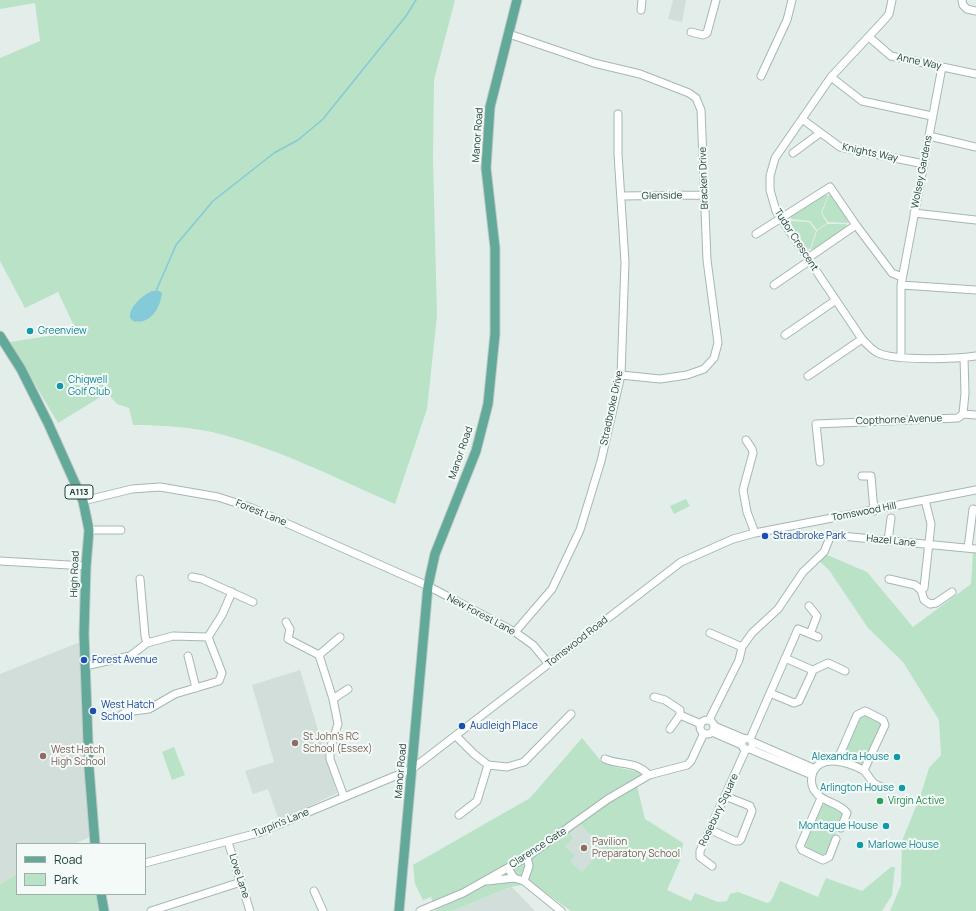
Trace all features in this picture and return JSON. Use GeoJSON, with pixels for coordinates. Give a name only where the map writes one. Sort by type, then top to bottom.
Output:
{"type":"FeatureCollection","features":[{"type":"Feature","properties":{"kind":"main road","name":"Manor Road"},"geometry":{"type":"LineString","coordinates":[[398,911],[428,586],[435,554],[476,451],[488,404],[495,334],[495,248],[487,160],[490,107],[517,0]]}},
{"type":"Feature","properties":{"kind":"main road","name":"High Road"},"geometry":{"type":"LineString","coordinates":[[0,336],[21,369],[48,422],[83,501],[89,530],[86,566],[85,666],[95,843]]}},
{"type":"Feature","properties":{"kind":"main road"},"geometry":{"type":"LineString","coordinates":[[101,895],[104,911]]}},
{"type":"Feature","properties":{"kind":"street"},"geometry":{"type":"LineString","coordinates":[[641,10],[642,0]]}},
{"type":"Feature","properties":{"kind":"street"},"geometry":{"type":"LineString","coordinates":[[691,32],[703,35],[707,33],[716,0]]}},
{"type":"Feature","properties":{"kind":"street"},"geometry":{"type":"LineString","coordinates":[[761,76],[787,20],[792,0]]}},
{"type":"Feature","properties":{"kind":"street","name":"Tudor Crescent"},"geometry":{"type":"LineString","coordinates":[[892,0],[889,14],[831,77],[775,158],[772,167],[770,190],[776,211],[862,339],[878,352],[893,358],[964,358],[976,356]]}},
{"type":"Feature","properties":{"kind":"street"},"geometry":{"type":"LineString","coordinates":[[962,0],[963,5],[967,9],[976,11]]}},
{"type":"Feature","properties":{"kind":"street","name":"Bracken Drive"},"geometry":{"type":"LineString","coordinates":[[509,34],[594,63],[640,74],[689,93],[696,98],[701,110],[707,260],[718,343],[714,358],[704,369],[687,375],[660,379],[621,375]]}},
{"type":"Feature","properties":{"kind":"street","name":"Anne Way"},"geometry":{"type":"LineString","coordinates":[[869,37],[891,56],[976,74]]}},
{"type":"Feature","properties":{"kind":"street","name":"Wolsey Gardens"},"geometry":{"type":"LineString","coordinates":[[901,357],[902,281],[928,136],[942,68]]}},
{"type":"Feature","properties":{"kind":"street"},"geometry":{"type":"LineString","coordinates":[[831,77],[862,101],[932,116]]}},
{"type":"Feature","properties":{"kind":"street","name":"Stradbroke Drive"},"geometry":{"type":"LineString","coordinates":[[515,632],[552,589],[580,530],[601,461],[621,375],[625,262],[618,154],[618,114]]}},
{"type":"Feature","properties":{"kind":"street","name":"Knights Way"},"geometry":{"type":"LineString","coordinates":[[802,119],[840,147],[924,164]]}},
{"type":"Feature","properties":{"kind":"street"},"geometry":{"type":"LineString","coordinates":[[793,152],[820,133]]}},
{"type":"Feature","properties":{"kind":"street"},"geometry":{"type":"LineString","coordinates":[[928,136],[976,147]]}},
{"type":"Feature","properties":{"kind":"street"},"geometry":{"type":"LineString","coordinates":[[756,234],[782,219],[830,187],[892,273],[902,281],[976,290]]}},
{"type":"Feature","properties":{"kind":"street","name":"Glenside"},"geometry":{"type":"LineString","coordinates":[[621,196],[704,195]]}},
{"type":"Feature","properties":{"kind":"street"},"geometry":{"type":"LineString","coordinates":[[914,213],[976,220]]}},
{"type":"Feature","properties":{"kind":"street"},"geometry":{"type":"LineString","coordinates":[[774,285],[856,225]]}},
{"type":"Feature","properties":{"kind":"street"},"geometry":{"type":"LineString","coordinates":[[785,334],[836,300]]}},
{"type":"Feature","properties":{"kind":"street"},"geometry":{"type":"LineString","coordinates":[[808,376],[862,339]]}},
{"type":"Feature","properties":{"kind":"street"},"geometry":{"type":"LineString","coordinates":[[964,358],[965,393],[963,414],[976,415]]}},
{"type":"Feature","properties":{"kind":"street","name":"Copthorne Avenue"},"geometry":{"type":"LineString","coordinates":[[820,462],[816,424],[958,418],[963,414]]}},
{"type":"Feature","properties":{"kind":"street"},"geometry":{"type":"LineString","coordinates":[[746,440],[753,453],[743,490],[744,499],[754,533]]}},
{"type":"Feature","properties":{"kind":"street"},"geometry":{"type":"LineString","coordinates":[[862,476],[871,476],[874,511]]}},
{"type":"Feature","properties":{"kind":"street","name":"Forest Lane"},"geometry":{"type":"LineString","coordinates":[[83,501],[132,489],[160,487],[218,497],[252,508],[428,586]]}},
{"type":"Feature","properties":{"kind":"street","name":"Tomswood Hill"},"geometry":{"type":"LineString","coordinates":[[754,533],[874,511],[976,490]]}},
{"type":"Feature","properties":{"kind":"street"},"geometry":{"type":"LineString","coordinates":[[925,500],[931,524],[923,589],[924,600],[930,604],[936,603],[952,592]]}},
{"type":"Feature","properties":{"kind":"street"},"geometry":{"type":"LineString","coordinates":[[968,548],[974,513]]}},
{"type":"Feature","properties":{"kind":"street"},"geometry":{"type":"LineString","coordinates":[[888,541],[891,518]]}},
{"type":"Feature","properties":{"kind":"street"},"geometry":{"type":"LineString","coordinates":[[89,530],[121,530]]}},
{"type":"Feature","properties":{"kind":"street","name":"Tomswood Road"},"geometry":{"type":"LineString","coordinates":[[412,769],[681,562],[733,539],[754,533]]}},
{"type":"Feature","properties":{"kind":"street","name":"Hazel Lane"},"geometry":{"type":"LineString","coordinates":[[742,647],[752,633],[778,609],[803,572],[824,552],[831,535],[928,546],[976,549]]}},
{"type":"Feature","properties":{"kind":"street"},"geometry":{"type":"LineString","coordinates":[[0,561],[86,566]]}},
{"type":"Feature","properties":{"kind":"street"},"geometry":{"type":"LineString","coordinates":[[140,578],[145,636],[147,643]]}},
{"type":"Feature","properties":{"kind":"street"},"geometry":{"type":"LineString","coordinates":[[192,578],[202,579],[253,602]]}},
{"type":"Feature","properties":{"kind":"street"},"geometry":{"type":"LineString","coordinates":[[889,579],[908,583],[923,589]]}},
{"type":"Feature","properties":{"kind":"street","name":"New Forest Lane"},"geometry":{"type":"LineString","coordinates":[[428,586],[515,632],[533,645],[549,664]]}},
{"type":"Feature","properties":{"kind":"street"},"geometry":{"type":"LineString","coordinates":[[208,637],[222,615],[232,592]]}},
{"type":"Feature","properties":{"kind":"street"},"geometry":{"type":"LineString","coordinates":[[810,606],[817,616],[810,634],[818,637]]}},
{"type":"Feature","properties":{"kind":"street"},"geometry":{"type":"LineString","coordinates":[[286,622],[290,629],[288,639],[319,655],[333,699],[338,724],[330,749],[330,759],[344,797]]}},
{"type":"Feature","properties":{"kind":"street","name":"Rosebury Square"},"geometry":{"type":"LineString","coordinates":[[712,866],[702,859],[699,854],[711,830],[798,630],[810,634]]}},
{"type":"Feature","properties":{"kind":"street"},"geometry":{"type":"LineString","coordinates":[[709,720],[739,660],[742,647],[710,633]]}},
{"type":"Feature","properties":{"kind":"street"},"geometry":{"type":"LineString","coordinates":[[85,666],[130,656],[147,643],[173,636],[208,637]]}},
{"type":"Feature","properties":{"kind":"street"},"geometry":{"type":"LineString","coordinates":[[120,716],[126,712],[149,709],[175,694],[219,681],[222,673],[208,637]]}},
{"type":"Feature","properties":{"kind":"street"},"geometry":{"type":"LineString","coordinates":[[319,655],[340,637]]}},
{"type":"Feature","properties":{"kind":"street"},"geometry":{"type":"LineString","coordinates":[[188,656],[196,688]]}},
{"type":"Feature","properties":{"kind":"street"},"geometry":{"type":"LineString","coordinates":[[785,658],[811,671]]}},
{"type":"Feature","properties":{"kind":"street"},"geometry":{"type":"LineString","coordinates":[[770,693],[794,703],[799,701],[811,671],[828,663],[845,671]]}},
{"type":"Feature","properties":{"kind":"street"},"geometry":{"type":"LineString","coordinates":[[333,699],[348,688]]}},
{"type":"Feature","properties":{"kind":"street"},"geometry":{"type":"LineString","coordinates":[[654,697],[675,706],[680,710],[680,715],[670,729]]}},
{"type":"Feature","properties":{"kind":"street"},"geometry":{"type":"LineString","coordinates":[[837,761],[857,715],[865,711],[883,720],[885,724],[864,770]]}},
{"type":"Feature","properties":{"kind":"street"},"geometry":{"type":"LineString","coordinates":[[456,736],[474,754],[488,765],[507,767],[524,762],[571,714]]}},
{"type":"Feature","properties":{"kind":"street"},"geometry":{"type":"LineString","coordinates":[[680,715],[700,724]]}},
{"type":"Feature","properties":{"kind":"street"},"geometry":{"type":"LineString","coordinates":[[700,724],[705,720],[709,720]]}},
{"type":"Feature","properties":{"kind":"street"},"geometry":{"type":"LineString","coordinates":[[709,720],[713,729],[813,772]]}},
{"type":"Feature","properties":{"kind":"street"},"geometry":{"type":"LineString","coordinates":[[700,724],[700,729],[704,733],[713,729]]}},
{"type":"Feature","properties":{"kind":"street","name":"Clarence Gate"},"geometry":{"type":"LineString","coordinates":[[420,911],[482,882],[527,857],[608,799],[649,775],[687,765],[691,761],[704,733]]}},
{"type":"Feature","properties":{"kind":"street"},"geometry":{"type":"LineString","coordinates":[[605,759],[616,763],[627,762],[636,765],[649,775]]}},
{"type":"Feature","properties":{"kind":"street"},"geometry":{"type":"LineString","coordinates":[[813,772],[824,762],[837,761],[864,770],[873,783],[884,788]]}},
{"type":"Feature","properties":{"kind":"street"},"geometry":{"type":"LineString","coordinates":[[459,815],[477,801],[488,765]]}},
{"type":"Feature","properties":{"kind":"street","name":"Turpin's Lane"},"geometry":{"type":"LineString","coordinates":[[146,863],[258,833],[412,769]]}},
{"type":"Feature","properties":{"kind":"street"},"geometry":{"type":"LineString","coordinates":[[813,772],[814,789],[821,798],[844,809],[847,813],[841,828]]}},
{"type":"Feature","properties":{"kind":"street"},"geometry":{"type":"LineString","coordinates":[[711,830],[735,841],[739,841],[741,839],[752,808],[726,796]]}},
{"type":"Feature","properties":{"kind":"street"},"geometry":{"type":"LineString","coordinates":[[821,798],[800,846],[802,850],[823,860],[829,857],[836,839]]}},
{"type":"Feature","properties":{"kind":"street","name":"Love Lane"},"geometry":{"type":"LineString","coordinates":[[228,842],[250,911]]}},
{"type":"Feature","properties":{"kind":"street"},"geometry":{"type":"LineString","coordinates":[[524,881],[529,866],[527,857]]}},
{"type":"Feature","properties":{"kind":"street"},"geometry":{"type":"LineString","coordinates":[[508,868],[514,878]]}},
{"type":"Feature","properties":{"kind":"street"},"geometry":{"type":"LineString","coordinates":[[482,882],[514,878],[524,881],[561,911]]}},
{"type":"Feature","properties":{"kind":"street"},"geometry":{"type":"LineString","coordinates":[[151,911],[241,882]]}},
{"type":"Feature","properties":{"kind":"street"},"geometry":{"type":"LineString","coordinates":[[314,891],[323,911]]}},
{"type":"Feature","properties":{"kind":"shaded area"},"geometry":{"type":"Polygon","coordinates":[[[673,0],[686,0],[682,22],[668,19],[673,0]]]}},
{"type":"Feature","properties":{"kind":"shaded area","name":"West Hatch High School"},"geometry":{"type":"Polygon","coordinates":[[[80,642],[90,837],[76,843],[16,843],[16,875],[0,884],[0,674],[80,642]]]}},
{"type":"Feature","properties":{"kind":"shaded area","name":"St John's RC School (Essex)"},"geometry":{"type":"Polygon","coordinates":[[[300,670],[337,793],[279,821],[268,789],[253,794],[245,771],[274,762],[252,685],[300,670]]]}},
{"type":"Feature","properties":{"kind":"shaded area","name":"Pavilion Preparatory School"},"geometry":{"type":"Polygon","coordinates":[[[580,824],[603,848],[582,872],[570,861],[565,847],[572,838],[568,833],[580,824]]]}},
{"type":"Feature","properties":{"kind":"shaded area"},"geometry":{"type":"Polygon","coordinates":[[[512,887],[535,911],[452,911],[512,887]]]}},
{"type":"Feature","properties":{"kind":"green space","name":"Chigwell Golf Club"},"geometry":{"type":"Polygon","coordinates":[[[0,0],[455,0],[434,80],[433,159],[437,316],[427,409],[395,504],[265,448],[220,434],[188,428],[133,425],[129,408],[117,404],[107,393],[58,423],[10,342],[61,334],[62,336],[76,330],[58,292],[25,308],[0,261],[0,58],[40,41],[35,3],[0,9],[0,0]]]}},
{"type":"Feature","properties":{"kind":"green space"},"geometry":{"type":"Polygon","coordinates":[[[824,194],[828,196],[821,213],[827,223],[817,230],[810,221],[791,219],[791,216],[824,194]]]}},
{"type":"Feature","properties":{"kind":"green space"},"geometry":{"type":"Polygon","coordinates":[[[829,195],[833,196],[849,220],[847,223],[828,222],[822,213],[829,195]]]}},
{"type":"Feature","properties":{"kind":"green space"},"geometry":{"type":"Polygon","coordinates":[[[791,221],[809,222],[816,231],[810,249],[805,248],[790,225],[791,221]]]}},
{"type":"Feature","properties":{"kind":"green space"},"geometry":{"type":"Polygon","coordinates":[[[827,224],[846,224],[847,228],[814,250],[811,249],[817,231],[827,224]]]}},
{"type":"Feature","properties":{"kind":"green space"},"geometry":{"type":"Polygon","coordinates":[[[686,499],[690,506],[674,514],[670,506],[686,499]]]}},
{"type":"Feature","properties":{"kind":"green space"},"geometry":{"type":"Polygon","coordinates":[[[973,553],[976,553],[976,911],[890,911],[901,885],[902,841],[921,794],[929,768],[941,755],[939,720],[903,662],[868,628],[829,570],[818,560],[825,554],[867,572],[913,627],[971,584],[973,553]]]}},
{"type":"Feature","properties":{"kind":"green space"},"geometry":{"type":"Polygon","coordinates":[[[865,715],[879,721],[882,725],[865,764],[860,766],[845,760],[844,755],[860,717],[865,715]]]}},
{"type":"Feature","properties":{"kind":"green space"},"geometry":{"type":"Polygon","coordinates":[[[582,738],[601,761],[615,767],[644,773],[636,782],[645,819],[683,843],[681,858],[667,890],[691,901],[695,893],[718,902],[727,901],[730,894],[738,892],[767,903],[771,901],[780,881],[818,897],[826,878],[862,891],[891,867],[895,867],[892,895],[882,911],[571,911],[532,883],[511,887],[452,911],[436,911],[431,897],[423,900],[415,884],[413,865],[530,798],[582,738]],[[580,824],[569,833],[573,838],[565,847],[575,856],[570,861],[582,872],[603,848],[580,824]]]}},
{"type":"Feature","properties":{"kind":"green space"},"geometry":{"type":"Polygon","coordinates":[[[174,747],[185,775],[172,780],[162,752],[174,747]]]}},
{"type":"Feature","properties":{"kind":"green space"},"geometry":{"type":"Polygon","coordinates":[[[827,804],[841,810],[843,815],[827,854],[821,856],[807,850],[805,844],[821,806],[827,804]]]}},
{"type":"Feature","properties":{"kind":"green space"},"geometry":{"type":"Polygon","coordinates":[[[16,875],[16,895],[98,895],[101,911],[0,911],[0,884],[16,875]]]}},
{"type":"Feature","properties":{"kind":"water"},"geometry":{"type":"Polygon","coordinates":[[[152,291],[159,291],[162,293],[157,310],[150,318],[139,322],[133,321],[130,318],[132,309],[140,299],[152,291]]]}},
{"type":"Feature","properties":{"kind":"waterway"},"geometry":{"type":"LineString","coordinates":[[156,291],[176,245],[213,201],[274,153],[298,140],[323,119],[406,16],[416,0]]}},
{"type":"Feature","properties":{"kind":"place","name":"Greenview"},"geometry":{"type":"Point","coordinates":[30,331]}},
{"type":"Feature","properties":{"kind":"place","name":"Chigwell Golf Club"},"geometry":{"type":"Point","coordinates":[60,386]}},
{"type":"Feature","properties":{"kind":"place","name":"Stradbroke Park"},"geometry":{"type":"Point","coordinates":[765,536]}},
{"type":"Feature","properties":{"kind":"place","name":"Forest Avenue"},"geometry":{"type":"Point","coordinates":[84,660]}},
{"type":"Feature","properties":{"kind":"place","name":"West Hatch School"},"geometry":{"type":"Point","coordinates":[93,711]}},
{"type":"Feature","properties":{"kind":"place","name":"Audleigh Place"},"geometry":{"type":"Point","coordinates":[462,726]}},
{"type":"Feature","properties":{"kind":"place","name":"St John's RC School (Essex)"},"geometry":{"type":"Point","coordinates":[295,743]}},
{"type":"Feature","properties":{"kind":"place","name":"West Hatch High School"},"geometry":{"type":"Point","coordinates":[43,756]}},
{"type":"Feature","properties":{"kind":"place","name":"Alexandra House"},"geometry":{"type":"Point","coordinates":[897,757]}},
{"type":"Feature","properties":{"kind":"place","name":"Arlington House"},"geometry":{"type":"Point","coordinates":[902,788]}},
{"type":"Feature","properties":{"kind":"place","name":"Virgin Active"},"geometry":{"type":"Point","coordinates":[880,801]}},
{"type":"Feature","properties":{"kind":"place","name":"Montague House"},"geometry":{"type":"Point","coordinates":[886,826]}},
{"type":"Feature","properties":{"kind":"place","name":"Marlowe House"},"geometry":{"type":"Point","coordinates":[860,845]}},
{"type":"Feature","properties":{"kind":"place","name":"Pavilion Preparatory School"},"geometry":{"type":"Point","coordinates":[584,848]}}]}
